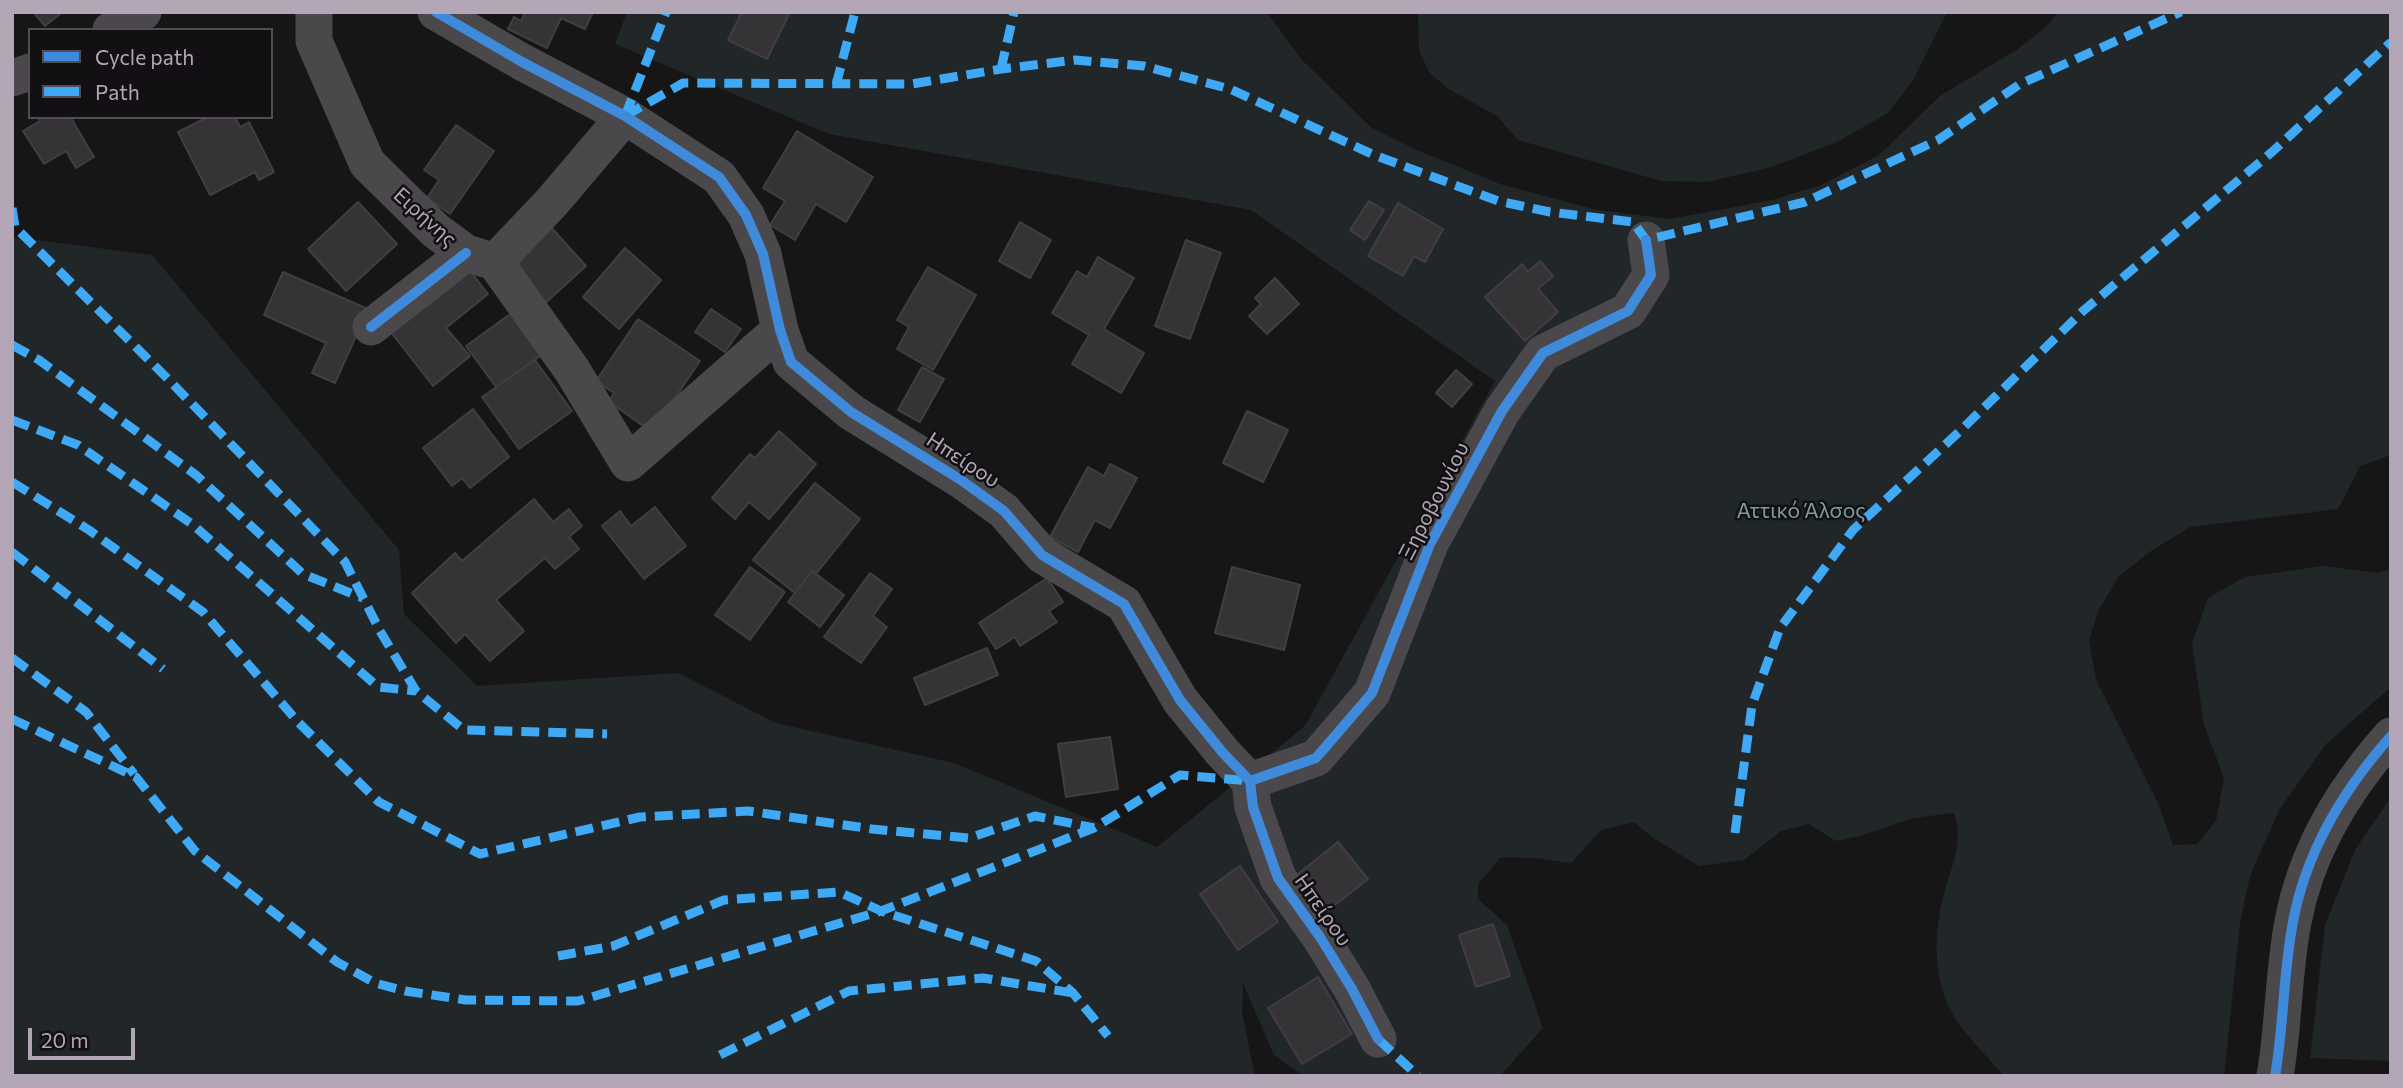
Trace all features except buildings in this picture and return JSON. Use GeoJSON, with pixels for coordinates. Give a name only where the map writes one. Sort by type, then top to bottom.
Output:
{"type":"FeatureCollection","features":[{"type":"Feature","properties":{"kind":"street"},"geometry":{"type":"LineString","coordinates":[[115,28],[143,12]]}},
{"type":"Feature","properties":{"kind":"street","name":"Ειρήνης"},"geometry":{"type":"LineString","coordinates":[[314,12],[314,41],[367,163],[436,231],[481,257],[572,370],[628,463],[780,330]]}},
{"type":"Feature","properties":{"kind":"street","name":"Ηπείρου"},"geometry":{"type":"LineString","coordinates":[[436,12],[522,62],[625,116],[719,177],[746,215],[763,254],[780,330],[791,362],[851,412],[961,480],[1004,511],[1042,555],[1124,604],[1180,700],[1223,753],[1250,781],[1253,807],[1278,878],[1320,937],[1378,1039]]}},
{"type":"Feature","properties":{"kind":"street"},"geometry":{"type":"LineString","coordinates":[[371,327],[481,257],[552,202],[625,116]]}},
{"type":"Feature","properties":{"kind":"street","name":"Ξηροβουνίου"},"geometry":{"type":"LineString","coordinates":[[1250,781],[1316,758],[1372,693],[1430,544],[1502,411],[1544,353],[1628,311],[1651,275],[1646,240]]}},
{"type":"Feature","properties":{"kind":"street"},"geometry":{"type":"LineString","coordinates":[[2275,1076],[2293,921],[2312,856],[2334,811],[2363,768],[2391,736]]}},
{"type":"Feature","properties":{"kind":"green space","name":"Αττικό Άλσος"},"geometry":{"type":"Polygon","coordinates":[[[627,12],[1267,12],[1301,59],[1372,128],[1417,150],[1500,184],[1597,210],[1671,219],[1772,200],[1821,185],[1879,155],[1940,96],[2018,49],[2046,27],[2058,12],[2391,12],[2391,455],[2360,466],[2338,509],[2190,527],[2151,551],[2119,576],[2099,609],[2089,640],[2096,680],[2159,805],[2173,845],[2197,844],[2216,821],[2224,778],[2204,725],[2192,643],[2208,598],[2245,577],[2323,566],[2378,573],[2391,569],[2391,687],[2326,744],[2279,810],[2250,876],[2240,923],[2224,1076],[2004,1076],[1957,1021],[1945,998],[1941,983],[1937,934],[1942,902],[1956,850],[1958,831],[1954,813],[1913,818],[1836,841],[1809,824],[1781,831],[1744,860],[1699,866],[1652,837],[1634,822],[1601,830],[1571,863],[1501,857],[1478,884],[1478,899],[1507,925],[1543,1028],[1500,1076],[1304,1076],[1274,1055],[1243,983],[1242,1013],[1255,1076],[12,1076],[12,237],[152,255],[399,550],[404,614],[477,686],[678,673],[776,723],[954,763],[1157,847],[1305,726],[1495,381],[1251,210],[829,134],[615,44],[627,12]]]}},
{"type":"Feature","properties":{"kind":"green space"},"geometry":{"type":"Polygon","coordinates":[[[1418,12],[1947,12],[1913,80],[1888,113],[1835,143],[1768,168],[1707,182],[1661,181],[1518,140],[1497,116],[1447,88],[1429,72],[1419,50],[1418,12]]]}},
{"type":"Feature","properties":{"kind":"green space"},"geometry":{"type":"Polygon","coordinates":[[[2391,797],[2391,1061],[2310,1058],[2325,925],[2355,850],[2391,797]]]}},
{"type":"Feature","properties":{"kind":"marked path"},"geometry":{"type":"LineString","coordinates":[[625,116],[666,12]]}},
{"type":"Feature","properties":{"kind":"marked path"},"geometry":{"type":"LineString","coordinates":[[836,85],[855,12]]}},
{"type":"Feature","properties":{"kind":"marked path"},"geometry":{"type":"LineString","coordinates":[[1001,69],[1014,12]]}},
{"type":"Feature","properties":{"kind":"marked path"},"geometry":{"type":"LineString","coordinates":[[625,116],[683,83],[912,84],[1075,60],[1144,66],[1230,89],[1374,155],[1498,201],[1550,212],[1633,222],[1646,240],[1805,202],[1938,140],[2020,84],[2181,12]]}},
{"type":"Feature","properties":{"kind":"marked path"},"geometry":{"type":"LineString","coordinates":[[1735,833],[1752,705],[1780,628],[1853,530],[2083,311],[2272,152],[2391,42]]}},
{"type":"Feature","properties":{"kind":"marked path"},"geometry":{"type":"LineString","coordinates":[[12,208],[15,227],[168,379],[345,562],[380,631],[416,691],[464,730],[607,734]]}},
{"type":"Feature","properties":{"kind":"marked path"},"geometry":{"type":"LineString","coordinates":[[12,345],[39,360],[196,475],[303,574],[363,598]]}},
{"type":"Feature","properties":{"kind":"marked path"},"geometry":{"type":"LineString","coordinates":[[12,420],[78,445],[192,524],[378,687],[416,691]]}},
{"type":"Feature","properties":{"kind":"marked path"},"geometry":{"type":"LineString","coordinates":[[12,482],[89,530],[203,612],[298,722],[379,802],[480,854],[640,817],[748,811],[872,829],[969,838],[1035,816],[1094,828]]}},
{"type":"Feature","properties":{"kind":"marked path"},"geometry":{"type":"LineString","coordinates":[[12,552],[163,669]]}},
{"type":"Feature","properties":{"kind":"marked path"},"geometry":{"type":"LineString","coordinates":[[12,658],[86,712],[134,774]]}},
{"type":"Feature","properties":{"kind":"marked path"},"geometry":{"type":"LineString","coordinates":[[12,719],[136,777],[195,851],[337,962],[375,983],[405,991],[466,1000],[578,1001],[881,911],[1094,828],[1180,775],[1250,781]]}},
{"type":"Feature","properties":{"kind":"marked path"},"geometry":{"type":"LineString","coordinates":[[558,956],[613,946],[724,900],[839,892],[881,911],[1036,961],[1073,993],[1108,1036]]}},
{"type":"Feature","properties":{"kind":"marked path"},"geometry":{"type":"LineString","coordinates":[[720,1055],[849,991],[983,978],[1073,993]]}},
{"type":"Feature","properties":{"kind":"marked path"},"geometry":{"type":"LineString","coordinates":[[1378,1039],[1418,1076]]}},
{"type":"Feature","properties":{"kind":"cycle path"},"geometry":{"type":"LineString","coordinates":[[436,12],[522,62],[625,116],[719,177],[746,215],[763,254],[780,330],[791,362],[851,412],[961,480],[1004,511],[1042,555],[1124,604],[1180,700],[1223,753],[1250,781],[1253,807],[1278,878],[1320,937],[1352,989],[1378,1039]]}},
{"type":"Feature","properties":{"kind":"cycle path"},"geometry":{"type":"LineString","coordinates":[[1250,781],[1316,758],[1372,693],[1430,544],[1502,411],[1543,353],[1628,311],[1651,275],[1646,240]]}},
{"type":"Feature","properties":{"kind":"cycle path"},"geometry":{"type":"LineString","coordinates":[[371,327],[466,253]]}},
{"type":"Feature","properties":{"kind":"cycle path"},"geometry":{"type":"LineString","coordinates":[[2275,1076],[2290,941],[2307,870],[2343,799],[2391,736]]}}]}
